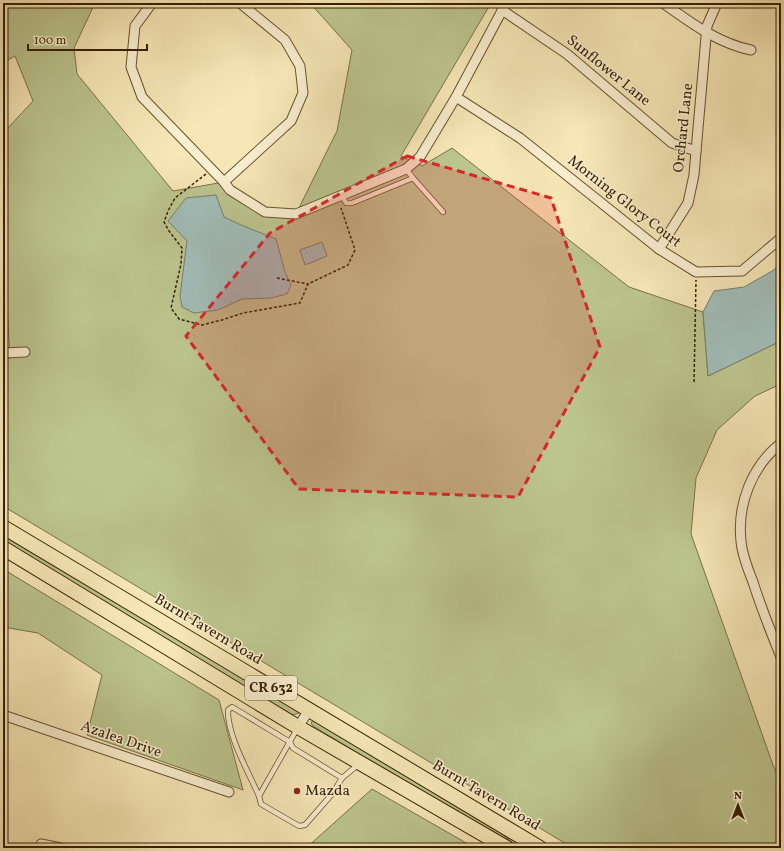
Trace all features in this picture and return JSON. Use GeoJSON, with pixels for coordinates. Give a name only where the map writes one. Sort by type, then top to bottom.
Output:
{"type":"FeatureCollection","features":[{"type":"Feature","properties":{"kind":"main road","name":"Burnt Tavern Road"},"geometry":{"type":"LineString","coordinates":[[3,527],[538,848]]}},
{"type":"Feature","properties":{"kind":"main road","name":"CR 632"},"geometry":{"type":"LineString","coordinates":[[3,548],[298,728],[507,848]]}},
{"type":"Feature","properties":{"kind":"street"},"geometry":{"type":"LineString","coordinates":[[152,3],[135,26],[130,67],[142,97],[212,169],[230,190],[265,212],[296,214],[406,169],[420,157],[456,97],[504,7]]}},
{"type":"Feature","properties":{"kind":"street"},"geometry":{"type":"LineString","coordinates":[[224,182],[291,121],[303,93],[300,66],[285,40],[240,3]]}},
{"type":"Feature","properties":{"kind":"street"},"geometry":{"type":"LineString","coordinates":[[662,3],[706,33],[737,47],[751,50]]}},
{"type":"Feature","properties":{"kind":"street","name":"Orchard Lane"},"geometry":{"type":"LineString","coordinates":[[659,249],[688,203],[694,175],[707,26],[717,3]]}},
{"type":"Feature","properties":{"kind":"street","name":"Sunflower Lane"},"geometry":{"type":"LineString","coordinates":[[504,7],[567,54],[672,143],[696,151]]}},
{"type":"Feature","properties":{"kind":"street","name":"Morning Glory Court"},"geometry":{"type":"LineString","coordinates":[[456,97],[520,138],[659,249],[696,272]]}},
{"type":"Feature","properties":{"kind":"street"},"geometry":{"type":"LineString","coordinates":[[696,272],[742,271],[781,238]]}},
{"type":"Feature","properties":{"kind":"street"},"geometry":{"type":"LineString","coordinates":[[3,353],[25,352]]}},
{"type":"Feature","properties":{"kind":"street"},"geometry":{"type":"LineString","coordinates":[[781,443],[768,455],[756,472],[747,487],[741,509],[741,540],[744,557],[763,614],[781,657]]}},
{"type":"Feature","properties":{"kind":"street"},"geometry":{"type":"LineString","coordinates":[[298,728],[309,710]]}},
{"type":"Feature","properties":{"kind":"street","name":"Azalea Drive"},"geometry":{"type":"LineString","coordinates":[[3,715],[229,792]]}},
{"type":"Feature","properties":{"kind":"street"},"geometry":{"type":"LineString","coordinates":[[41,844],[60,848]]}},
{"type":"Feature","properties":{"kind":"lane"},"geometry":{"type":"LineString","coordinates":[[406,169],[443,212]]}},
{"type":"Feature","properties":{"kind":"lane"},"geometry":{"type":"LineString","coordinates":[[340,197],[346,203],[352,203],[413,178]]}},
{"type":"Feature","properties":{"kind":"lane"},"geometry":{"type":"LineString","coordinates":[[342,778],[293,748],[290,742],[232,707],[228,710],[227,716],[233,738],[259,796],[261,804],[299,826],[305,825],[333,793],[342,778],[360,763]]}},
{"type":"Feature","properties":{"kind":"lane"},"geometry":{"type":"LineString","coordinates":[[259,796],[298,728]]}},
{"type":"Feature","properties":{"kind":"path"},"geometry":{"type":"LineString","coordinates":[[212,169],[175,198],[164,222],[182,248],[181,264],[170,308],[179,319],[202,325],[243,313],[300,303],[308,284]]}},
{"type":"Feature","properties":{"kind":"path"},"geometry":{"type":"LineString","coordinates":[[277,278],[308,284],[348,265],[355,250],[340,197]]}},
{"type":"Feature","properties":{"kind":"path"},"geometry":{"type":"LineString","coordinates":[[694,382],[696,272]]}},
{"type":"Feature","properties":{"kind":"highlighted area"},"geometry":{"type":"Polygon","coordinates":[[[407,156],[551,198],[600,347],[518,497],[299,489],[186,336],[270,233],[407,156]]]}},
{"type":"Feature","properties":{"kind":"green space"},"geometry":{"type":"Polygon","coordinates":[[[3,3],[95,3],[74,48],[77,74],[173,191],[224,182],[265,212],[296,214],[337,131],[352,50],[310,3],[491,3],[401,156],[422,166],[452,148],[629,287],[703,312],[708,376],[781,341],[781,384],[755,396],[717,430],[696,478],[691,534],[773,765],[781,782],[781,848],[573,848],[3,506],[3,359],[10,358],[6,289],[3,289],[3,151],[5,131],[33,101],[15,56],[3,63],[3,3]]]}},
{"type":"Feature","properties":{"kind":"green space"},"geometry":{"type":"Polygon","coordinates":[[[3,532],[299,711],[299,713],[293,715],[3,541],[3,532]]]}},
{"type":"Feature","properties":{"kind":"green space"},"geometry":{"type":"Polygon","coordinates":[[[3,569],[219,700],[243,790],[87,735],[102,675],[38,633],[3,627],[3,569]]]}},
{"type":"Feature","properties":{"kind":"green space"},"geometry":{"type":"Polygon","coordinates":[[[313,720],[485,820],[519,848],[516,848],[313,726],[311,723],[313,720]]]}},
{"type":"Feature","properties":{"kind":"green space"},"geometry":{"type":"Polygon","coordinates":[[[372,789],[475,848],[306,848],[372,789]]]}},
{"type":"Feature","properties":{"kind":"water"},"geometry":{"type":"Polygon","coordinates":[[[216,195],[224,217],[276,239],[285,272],[291,285],[287,294],[271,298],[242,299],[218,310],[194,313],[182,307],[180,296],[187,241],[168,221],[186,198],[216,195]]]}},
{"type":"Feature","properties":{"kind":"water"},"geometry":{"type":"Polygon","coordinates":[[[322,242],[327,256],[305,265],[300,250],[322,242]]]}},
{"type":"Feature","properties":{"kind":"water"},"geometry":{"type":"Polygon","coordinates":[[[781,262],[781,341],[708,376],[703,312],[714,291],[744,287],[774,270],[781,262]]]}},
{"type":"Feature","properties":{"kind":"place","name":"Mazda"},"geometry":{"type":"Point","coordinates":[297,791]}}]}
